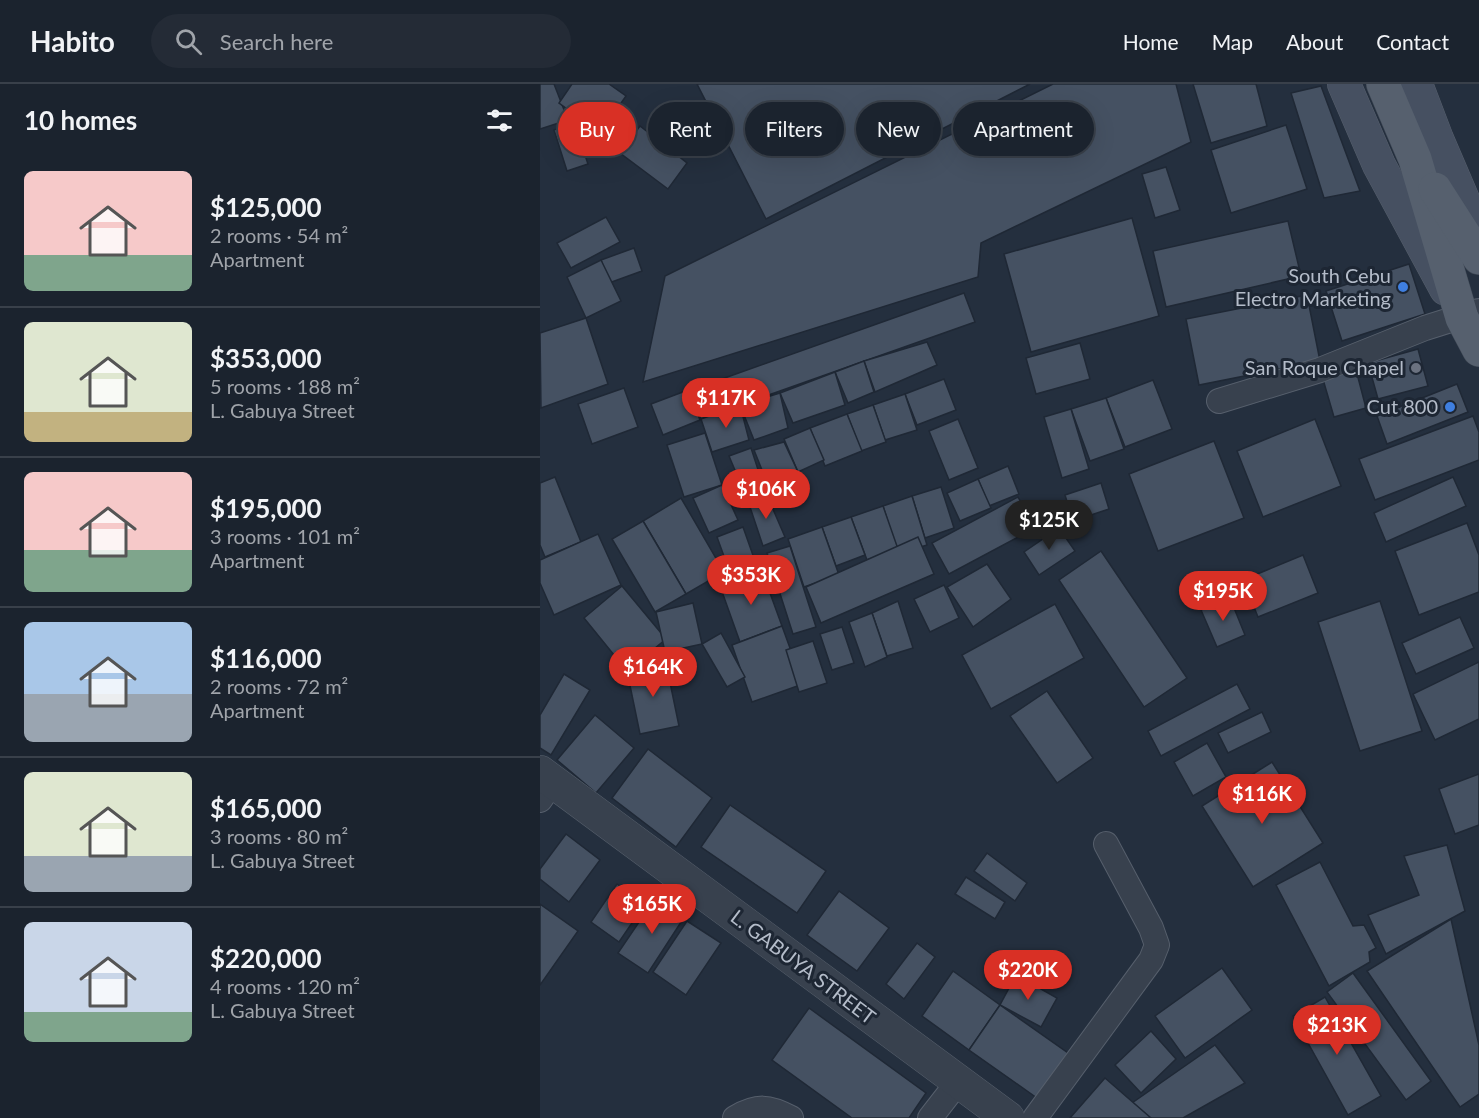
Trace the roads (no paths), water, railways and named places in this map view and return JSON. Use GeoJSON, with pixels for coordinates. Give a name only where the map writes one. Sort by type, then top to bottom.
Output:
{"type":"FeatureCollection","features":[{"type":"Feature","properties":{"kind":"main road"},"geometry":{"type":"LineString","coordinates":[[1344,84],[1379,165],[1470,315]]}},
{"type":"Feature","properties":{"kind":"main road"},"geometry":{"type":"LineString","coordinates":[[1383,84],[1415,159],[1470,315],[1479,350]]}},
{"type":"Feature","properties":{"kind":"main road"},"geometry":{"type":"LineString","coordinates":[[1416,84],[1479,237]]}},
{"type":"Feature","properties":{"kind":"main road"},"geometry":{"type":"LineString","coordinates":[[1415,159],[1479,258]]}},
{"type":"Feature","properties":{"kind":"street","name":"L. GABUYA STREET"},"geometry":{"type":"LineString","coordinates":[[544,784],[1008,1118]]}},
{"type":"Feature","properties":{"kind":"lane"},"geometry":{"type":"LineString","coordinates":[[1219,401],[1320,370],[1425,328],[1470,315]]}},
{"type":"Feature","properties":{"kind":"lane"},"geometry":{"type":"LineString","coordinates":[[1035,1118],[1151,960],[1157,945],[1151,928],[1107,844]]}},
{"type":"Feature","properties":{"kind":"lane"},"geometry":{"type":"LineString","coordinates":[[930,1118],[958,1082]]}},
{"type":"Feature","properties":{"kind":"lane"},"geometry":{"type":"LineString","coordinates":[[735,1118],[750,1109],[774,1109],[791,1118]]}},
{"type":"Feature","properties":{"kind":"place","name":"South Cebu Electro Marketing"},"geometry":{"type":"Point","coordinates":[1403,287]}},
{"type":"Feature","properties":{"kind":"place","name":"San Roque Chapel"},"geometry":{"type":"Point","coordinates":[1416,368]}},
{"type":"Feature","properties":{"kind":"place","name":"Cut 800"},"geometry":{"type":"Point","coordinates":[1450,407]}}]}
